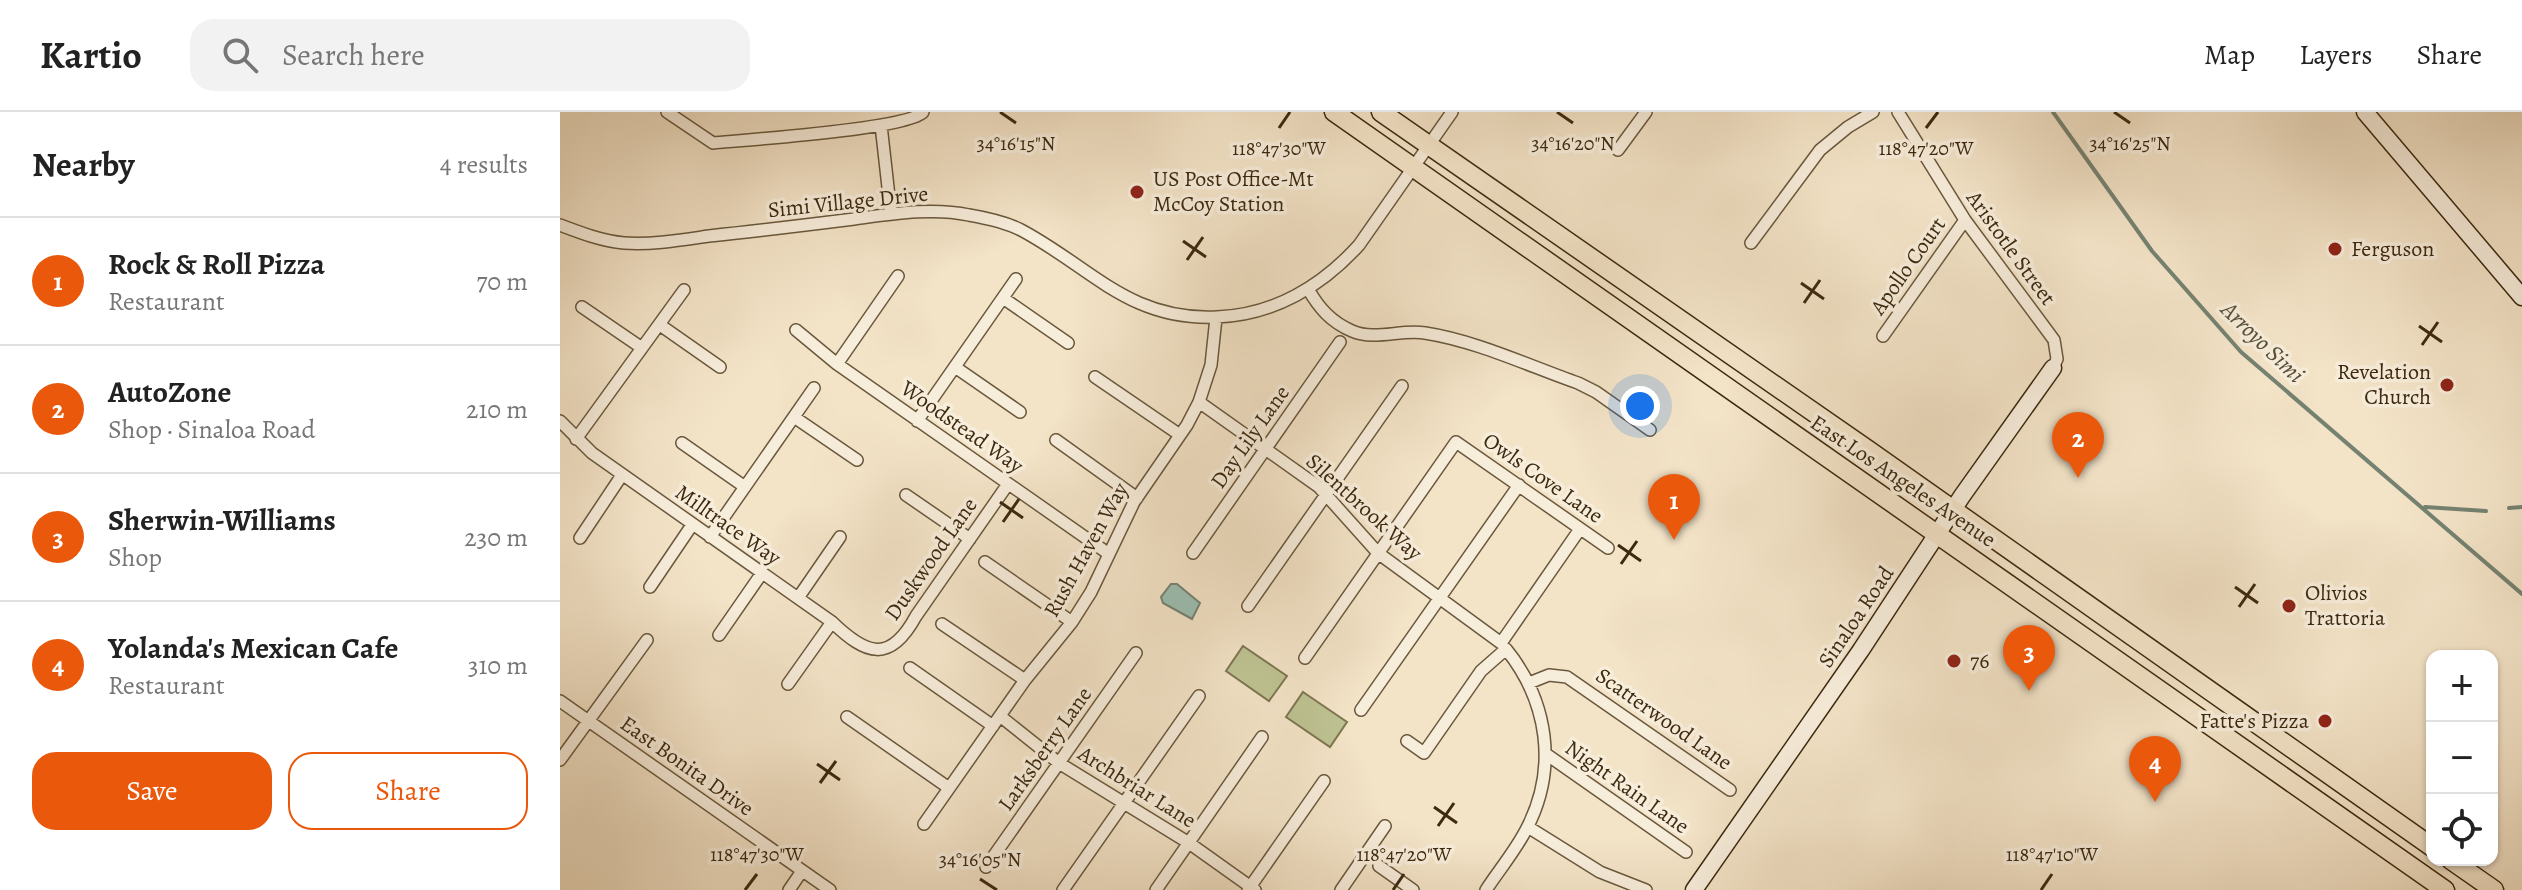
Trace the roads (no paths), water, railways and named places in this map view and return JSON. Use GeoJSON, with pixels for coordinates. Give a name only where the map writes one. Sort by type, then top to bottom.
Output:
{"type":"FeatureCollection","features":[{"type":"Feature","properties":{"kind":"main road","name":"East Los Angeles Avenue"},"geometry":{"type":"LineString","coordinates":[[1334,112],[2445,890]]}},
{"type":"Feature","properties":{"kind":"main road","name":"East Los Angeles Avenue"},"geometry":{"type":"LineString","coordinates":[[1381,112],[2426,843]]}},
{"type":"Feature","properties":{"kind":"main road"},"geometry":{"type":"LineString","coordinates":[[2460,866],[2494,890]]}},
{"type":"Feature","properties":{"kind":"street"},"geometry":{"type":"LineString","coordinates":[[667,112],[713,143],[881,125],[919,117],[923,112]]}},
{"type":"Feature","properties":{"kind":"street","name":"Simi Village Drive"},"geometry":{"type":"LineString","coordinates":[[560,226],[600,239],[646,243],[891,214],[965,214],[1021,230],[1109,289],[1138,304],[1176,315],[1216,318],[1274,306],[1326,277],[1359,245],[1452,112]]}},
{"type":"Feature","properties":{"kind":"street"},"geometry":{"type":"LineString","coordinates":[[1618,150],[1646,112]]}},
{"type":"Feature","properties":{"kind":"street"},"geometry":{"type":"LineString","coordinates":[[1751,243],[1820,150],[1873,112]]}},
{"type":"Feature","properties":{"kind":"street","name":"Aristotle Street"},"geometry":{"type":"LineString","coordinates":[[1898,112],[1965,220],[2054,340],[2057,359],[2053,368]]}},
{"type":"Feature","properties":{"kind":"street"},"geometry":{"type":"LineString","coordinates":[[2365,112],[2522,297]]}},
{"type":"Feature","properties":{"kind":"street"},"geometry":{"type":"LineString","coordinates":[[881,125],[891,214]]}},
{"type":"Feature","properties":{"kind":"street","name":"Apollo Court"},"geometry":{"type":"LineString","coordinates":[[1883,336],[1965,220]]}},
{"type":"Feature","properties":{"kind":"street"},"geometry":{"type":"LineString","coordinates":[[837,364],[898,276]]}},
{"type":"Feature","properties":{"kind":"street"},"geometry":{"type":"LineString","coordinates":[[917,421],[1016,279]]}},
{"type":"Feature","properties":{"kind":"street"},"geometry":{"type":"LineString","coordinates":[[1308,289],[1320,309],[1341,326],[1356,333],[1371,336],[1404,331],[1424,332],[1453,339],[1578,383],[1650,430]]}},
{"type":"Feature","properties":{"kind":"street"},"geometry":{"type":"LineString","coordinates":[[576,439],[684,290]]}},
{"type":"Feature","properties":{"kind":"street"},"geometry":{"type":"LineString","coordinates":[[1003,298],[1068,343]]}},
{"type":"Feature","properties":{"kind":"street"},"geometry":{"type":"LineString","coordinates":[[582,307],[642,348]]}},
{"type":"Feature","properties":{"kind":"street","name":"Rush Haven Way"},"geometry":{"type":"LineString","coordinates":[[924,824],[1091,592],[1137,498],[1199,402],[1211,365],[1216,318]]}},
{"type":"Feature","properties":{"kind":"street"},"geometry":{"type":"LineString","coordinates":[[660,325],[720,367]]}},
{"type":"Feature","properties":{"kind":"street","name":"Woodstead Way"},"geometry":{"type":"LineString","coordinates":[[796,330],[837,364],[1109,554]]}},
{"type":"Feature","properties":{"kind":"street","name":"Day Lily Lane"},"geometry":{"type":"LineString","coordinates":[[1193,553],[1340,342]]}},
{"type":"Feature","properties":{"kind":"street"},"geometry":{"type":"LineString","coordinates":[[955,367],[1020,412]]}},
{"type":"Feature","properties":{"kind":"street","name":"Sinaloa Road"},"geometry":{"type":"LineString","coordinates":[[1694,890],[2053,368]]}},
{"type":"Feature","properties":{"kind":"street"},"geometry":{"type":"LineString","coordinates":[[1095,377],[1180,435]]}},
{"type":"Feature","properties":{"kind":"street"},"geometry":{"type":"LineString","coordinates":[[1248,606],[1402,386]]}},
{"type":"Feature","properties":{"kind":"street"},"geometry":{"type":"LineString","coordinates":[[710,537],[814,388]]}},
{"type":"Feature","properties":{"kind":"street","name":"Silentbrook Way"},"geometry":{"type":"LineString","coordinates":[[1199,402],[1327,494],[1378,553],[1503,646],[1529,683],[1544,726],[1546,754],[1538,802],[1528,827],[1486,890]]}},
{"type":"Feature","properties":{"kind":"street"},"geometry":{"type":"LineString","coordinates":[[794,417],[857,460]]}},
{"type":"Feature","properties":{"kind":"street","name":"Milltrace Way"},"geometry":{"type":"LineString","coordinates":[[560,421],[576,439],[622,475],[832,622],[852,642],[864,648],[880,649]]}},
{"type":"Feature","properties":{"kind":"street"},"geometry":{"type":"LineString","coordinates":[[1056,440],[1137,498]]}},
{"type":"Feature","properties":{"kind":"street","name":"Owls Cove Lane"},"geometry":{"type":"LineString","coordinates":[[1378,553],[1456,442],[1608,548]]}},
{"type":"Feature","properties":{"kind":"street"},"geometry":{"type":"LineString","coordinates":[[682,443],[745,487]]}},
{"type":"Feature","properties":{"kind":"street"},"geometry":{"type":"LineString","coordinates":[[580,538],[622,475]]}},
{"type":"Feature","properties":{"kind":"street","name":"Duskwood Lane"},"geometry":{"type":"LineString","coordinates":[[880,649],[894,645],[906,634],[1008,484]]}},
{"type":"Feature","properties":{"kind":"street"},"geometry":{"type":"LineString","coordinates":[[1361,710],[1519,485]]}},
{"type":"Feature","properties":{"kind":"street"},"geometry":{"type":"LineString","coordinates":[[906,495],[970,539]]}},
{"type":"Feature","properties":{"kind":"street"},"geometry":{"type":"LineString","coordinates":[[650,587],[692,525]]}},
{"type":"Feature","properties":{"kind":"street"},"geometry":{"type":"LineString","coordinates":[[1407,741],[1424,753],[1481,671],[1503,646],[1580,529]]}},
{"type":"Feature","properties":{"kind":"street"},"geometry":{"type":"LineString","coordinates":[[798,598],[840,537]]}},
{"type":"Feature","properties":{"kind":"street"},"geometry":{"type":"LineString","coordinates":[[1305,658],[1378,553]]}},
{"type":"Feature","properties":{"kind":"street"},"geometry":{"type":"LineString","coordinates":[[985,562],[1072,622]]}},
{"type":"Feature","properties":{"kind":"street"},"geometry":{"type":"LineString","coordinates":[[719,635],[762,573]]}},
{"type":"Feature","properties":{"kind":"street"},"geometry":{"type":"LineString","coordinates":[[788,684],[832,622]]}},
{"type":"Feature","properties":{"kind":"street"},"geometry":{"type":"LineString","coordinates":[[942,624],[1025,680]]}},
{"type":"Feature","properties":{"kind":"street"},"geometry":{"type":"LineString","coordinates":[[560,760],[647,640]]}},
{"type":"Feature","properties":{"kind":"street","name":"Larksberry Lane"},"geometry":{"type":"LineString","coordinates":[[986,867],[1136,653]]}},
{"type":"Feature","properties":{"kind":"street","name":"Archbriar Lane"},"geometry":{"type":"LineString","coordinates":[[910,668],[1189,843],[1251,889]]}},
{"type":"Feature","properties":{"kind":"street","name":"Scatterwood Lane"},"geometry":{"type":"LineString","coordinates":[[1529,683],[1549,675],[1567,677],[1730,790]]}},
{"type":"Feature","properties":{"kind":"street"},"geometry":{"type":"LineString","coordinates":[[1063,890],[1199,696]]}},
{"type":"Feature","properties":{"kind":"street","name":"East Bonita Drive"},"geometry":{"type":"LineString","coordinates":[[560,701],[830,890]]}},
{"type":"Feature","properties":{"kind":"street"},"geometry":{"type":"LineString","coordinates":[[847,717],[949,788]]}},
{"type":"Feature","properties":{"kind":"street"},"geometry":{"type":"LineString","coordinates":[[1156,890],[1262,737]]}},
{"type":"Feature","properties":{"kind":"street","name":"Night Rain Lane"},"geometry":{"type":"LineString","coordinates":[[1546,754],[1686,852]]}},
{"type":"Feature","properties":{"kind":"street"},"geometry":{"type":"LineString","coordinates":[[1251,889],[1324,781]]}},
{"type":"Feature","properties":{"kind":"street"},"geometry":{"type":"LineString","coordinates":[[1341,890],[1385,826]]}},
{"type":"Feature","properties":{"kind":"street"},"geometry":{"type":"LineString","coordinates":[[1528,827],[1600,872],[1646,890]]}},
{"type":"Feature","properties":{"kind":"street"},"geometry":{"type":"LineString","coordinates":[[1379,866],[1413,890]]}},
{"type":"Feature","properties":{"kind":"street"},"geometry":{"type":"LineString","coordinates":[[789,890],[802,871]]}},
{"type":"Feature","properties":{"kind":"water"},"geometry":{"type":"Polygon","coordinates":[[[1171,584],[1177,584],[1200,603],[1192,619],[1163,603],[1161,597],[1171,584]]]}},
{"type":"Feature","properties":{"kind":"waterway","name":"Arroyo Simi"},"geometry":{"type":"LineString","coordinates":[[2053,112],[2152,251],[2241,352],[2522,594]]}},
{"type":"Feature","properties":{"kind":"waterway"},"geometry":{"type":"LineString","coordinates":[[2425,507],[2486,511]]}},
{"type":"Feature","properties":{"kind":"waterway"},"geometry":{"type":"LineString","coordinates":[[2509,508],[2522,507]]}},
{"type":"Feature","properties":{"kind":"place","name":"US Post Office-Mt McCoy Station"},"geometry":{"type":"Point","coordinates":[1137,192]}},
{"type":"Feature","properties":{"kind":"place","name":"Ferguson"},"geometry":{"type":"Point","coordinates":[2335,249]}},
{"type":"Feature","properties":{"kind":"place","name":"Revelation Church"},"geometry":{"type":"Point","coordinates":[2447,385]}},
{"type":"Feature","properties":{"kind":"place","name":"AutoZone"},"geometry":{"type":"Point","coordinates":[2078,478]}},
{"type":"Feature","properties":{"kind":"place","name":"Rock & Roll Pizza"},"geometry":{"type":"Point","coordinates":[1674,540]}},
{"type":"Feature","properties":{"kind":"place","name":"Olivios Trattoria"},"geometry":{"type":"Point","coordinates":[2289,606]}},
{"type":"Feature","properties":{"kind":"place","name":"76"},"geometry":{"type":"Point","coordinates":[1954,661]}},
{"type":"Feature","properties":{"kind":"place","name":"Sherwin-Williams"},"geometry":{"type":"Point","coordinates":[2029,691]}},
{"type":"Feature","properties":{"kind":"place","name":"Fatte's Pizza"},"geometry":{"type":"Point","coordinates":[2325,721]}},
{"type":"Feature","properties":{"kind":"place","name":"Yolanda's Mexican Cafe"},"geometry":{"type":"Point","coordinates":[2155,802]}}]}
